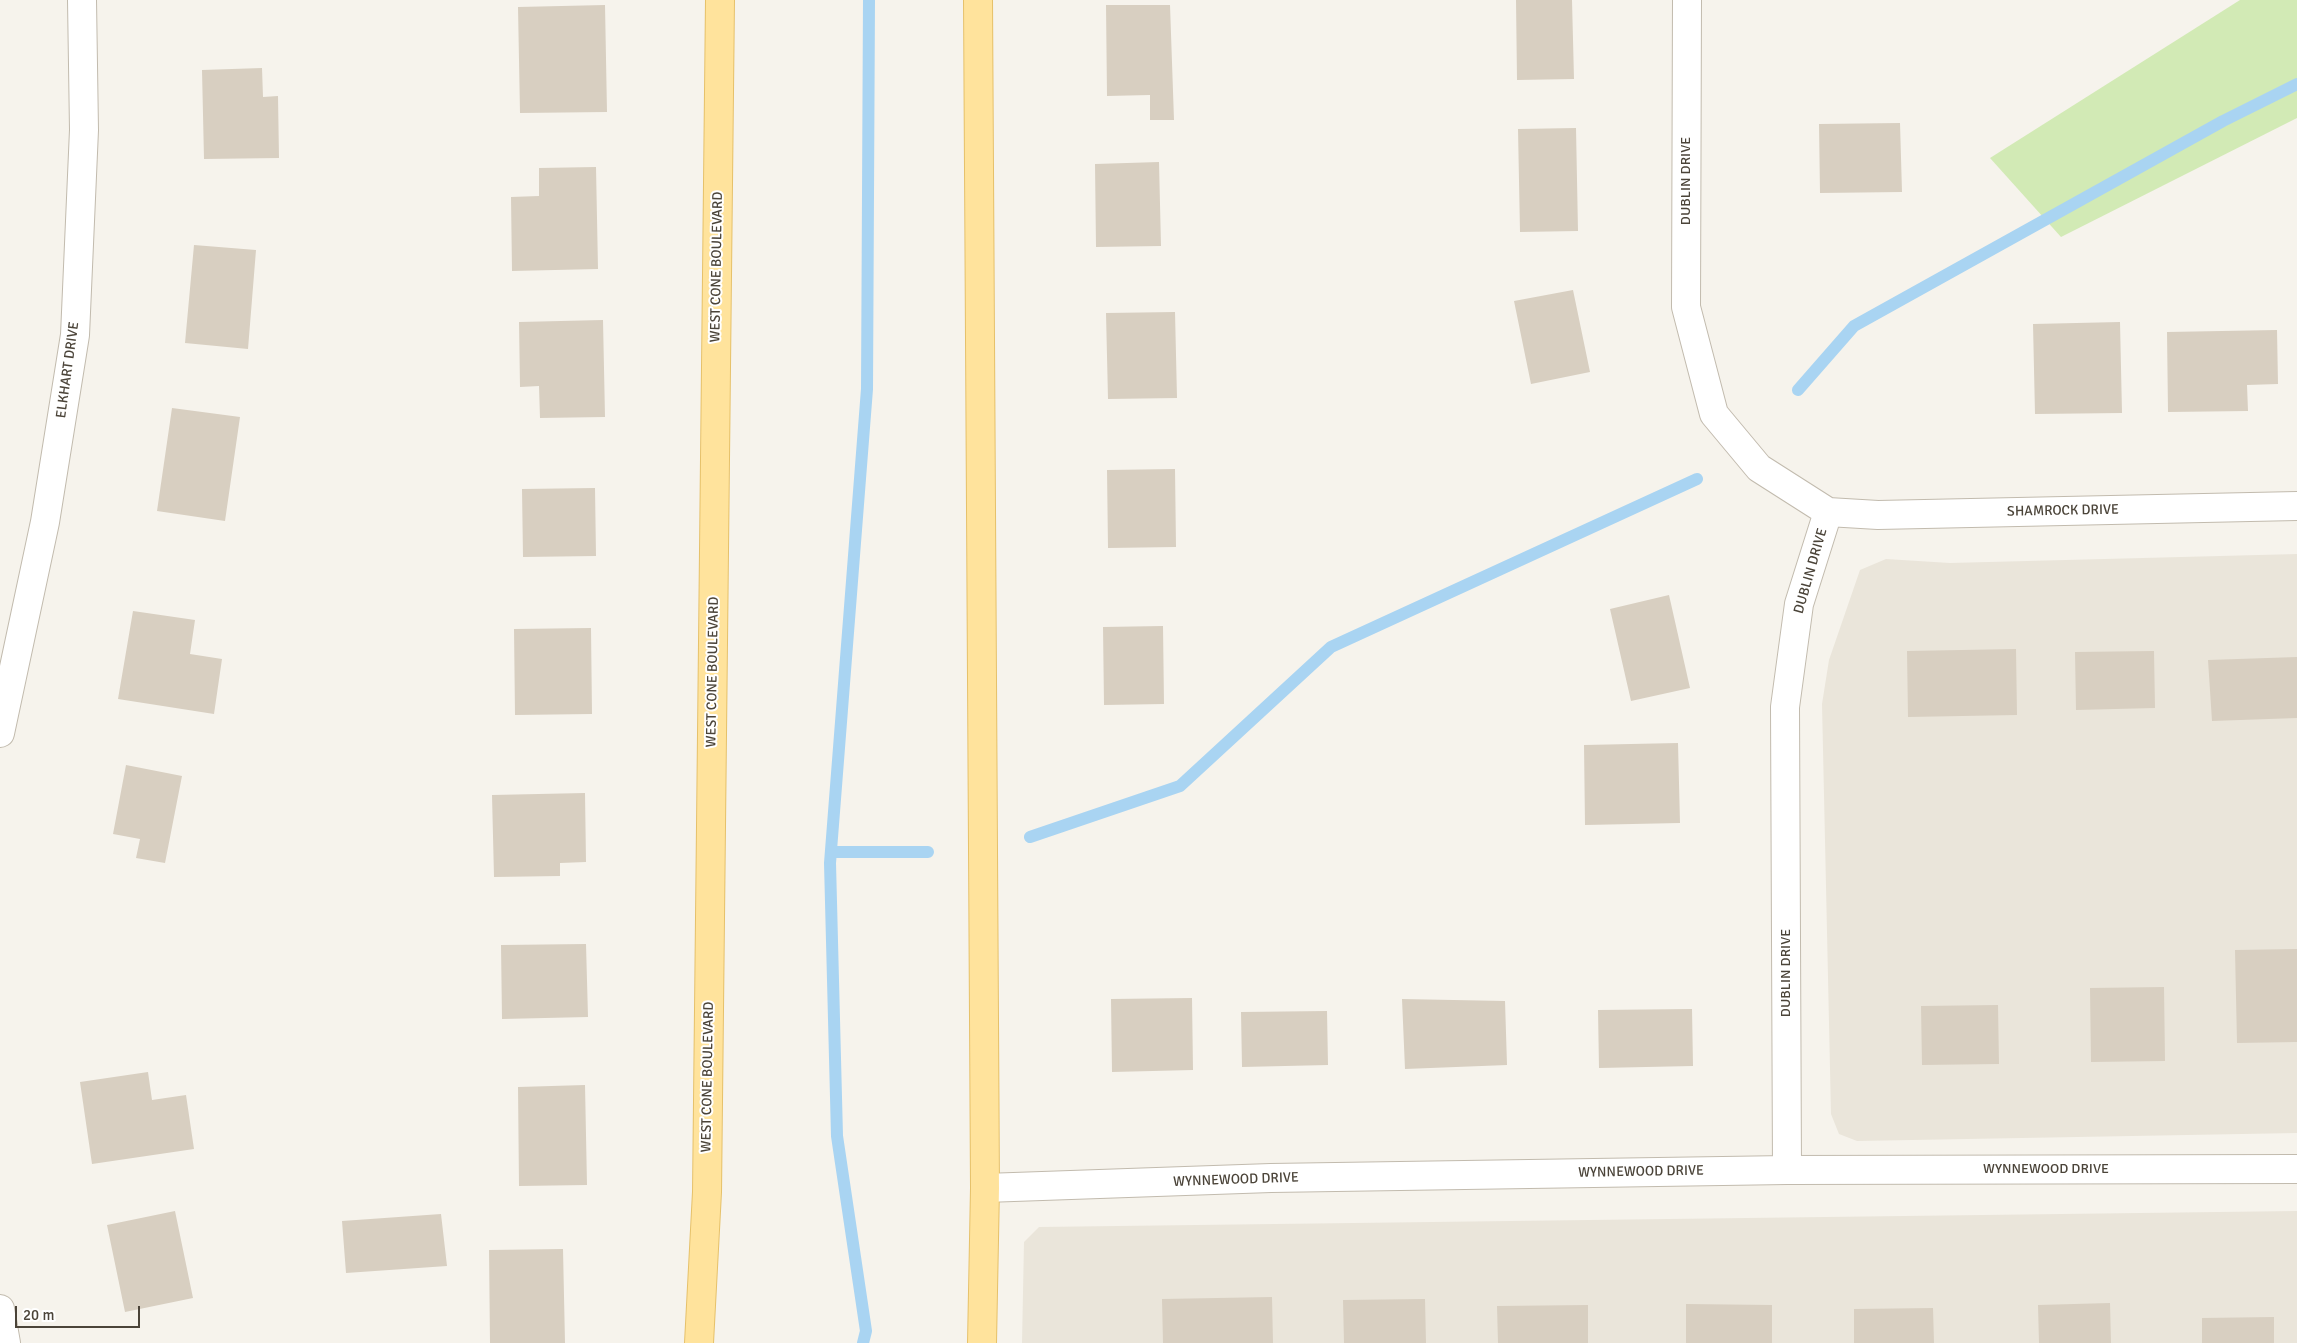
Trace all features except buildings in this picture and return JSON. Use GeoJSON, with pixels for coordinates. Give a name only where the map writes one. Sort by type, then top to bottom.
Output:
{"type":"FeatureCollection","features":[{"type":"Feature","properties":{"kind":"main road","name":"WEST CONE BOULEVARD"},"geometry":{"type":"LineString","coordinates":[[699,1343],[707,1192],[720,0]]}},
{"type":"Feature","properties":{"kind":"main road"},"geometry":{"type":"LineString","coordinates":[[978,0],[985,1188],[982,1343]]}},
{"type":"Feature","properties":{"kind":"street","name":"ELKHART DRIVE"},"geometry":{"type":"LineString","coordinates":[[0,733],[45,522],[75,335],[84,130],[82,0]]}},
{"type":"Feature","properties":{"kind":"street","name":"DUBLIN DRIVE"},"geometry":{"type":"LineString","coordinates":[[1687,0],[1686,307],[1714,414],[1759,468],[1828,512],[1798,604],[1785,707],[1787,1170]]}},
{"type":"Feature","properties":{"kind":"street","name":"SHAMROCK DRIVE"},"geometry":{"type":"LineString","coordinates":[[1828,512],[1878,515],[2297,506]]}},
{"type":"Feature","properties":{"kind":"street","name":"WYNNEWOOD DRIVE"},"geometry":{"type":"LineString","coordinates":[[985,1188],[1280,1178],[1787,1170],[2297,1169]]}},
{"type":"Feature","properties":{"kind":"street"},"geometry":{"type":"LineString","coordinates":[[0,1309],[6,1343]]}},
{"type":"Feature","properties":{"kind":"shaded area"},"geometry":{"type":"Polygon","coordinates":[[[2297,554],[2297,1133],[1857,1141],[1839,1134],[1831,1114],[1822,704],[1829,660],[1860,570],[1886,559],[1950,563],[2297,554]]]}},
{"type":"Feature","properties":{"kind":"shaded area"},"geometry":{"type":"Polygon","coordinates":[[[2297,1211],[2297,1343],[1022,1343],[1024,1242],[1039,1227],[2297,1211]]]}},
{"type":"Feature","properties":{"kind":"green space"},"geometry":{"type":"Polygon","coordinates":[[[2240,0],[2297,0],[2297,118],[2061,237],[1990,158],[2240,0]]]}},
{"type":"Feature","properties":{"kind":"waterway"},"geometry":{"type":"LineString","coordinates":[[863,1343],[866,1331],[837,1136],[830,863],[867,389],[869,0]]}},
{"type":"Feature","properties":{"kind":"waterway"},"geometry":{"type":"LineString","coordinates":[[1798,390],[1854,326],[2223,121],[2297,84]]}},
{"type":"Feature","properties":{"kind":"waterway"},"geometry":{"type":"LineString","coordinates":[[1030,837],[1180,786],[1331,647],[1697,479]]}},
{"type":"Feature","properties":{"kind":"waterway"},"geometry":{"type":"LineString","coordinates":[[831,852],[928,852]]}}]}
